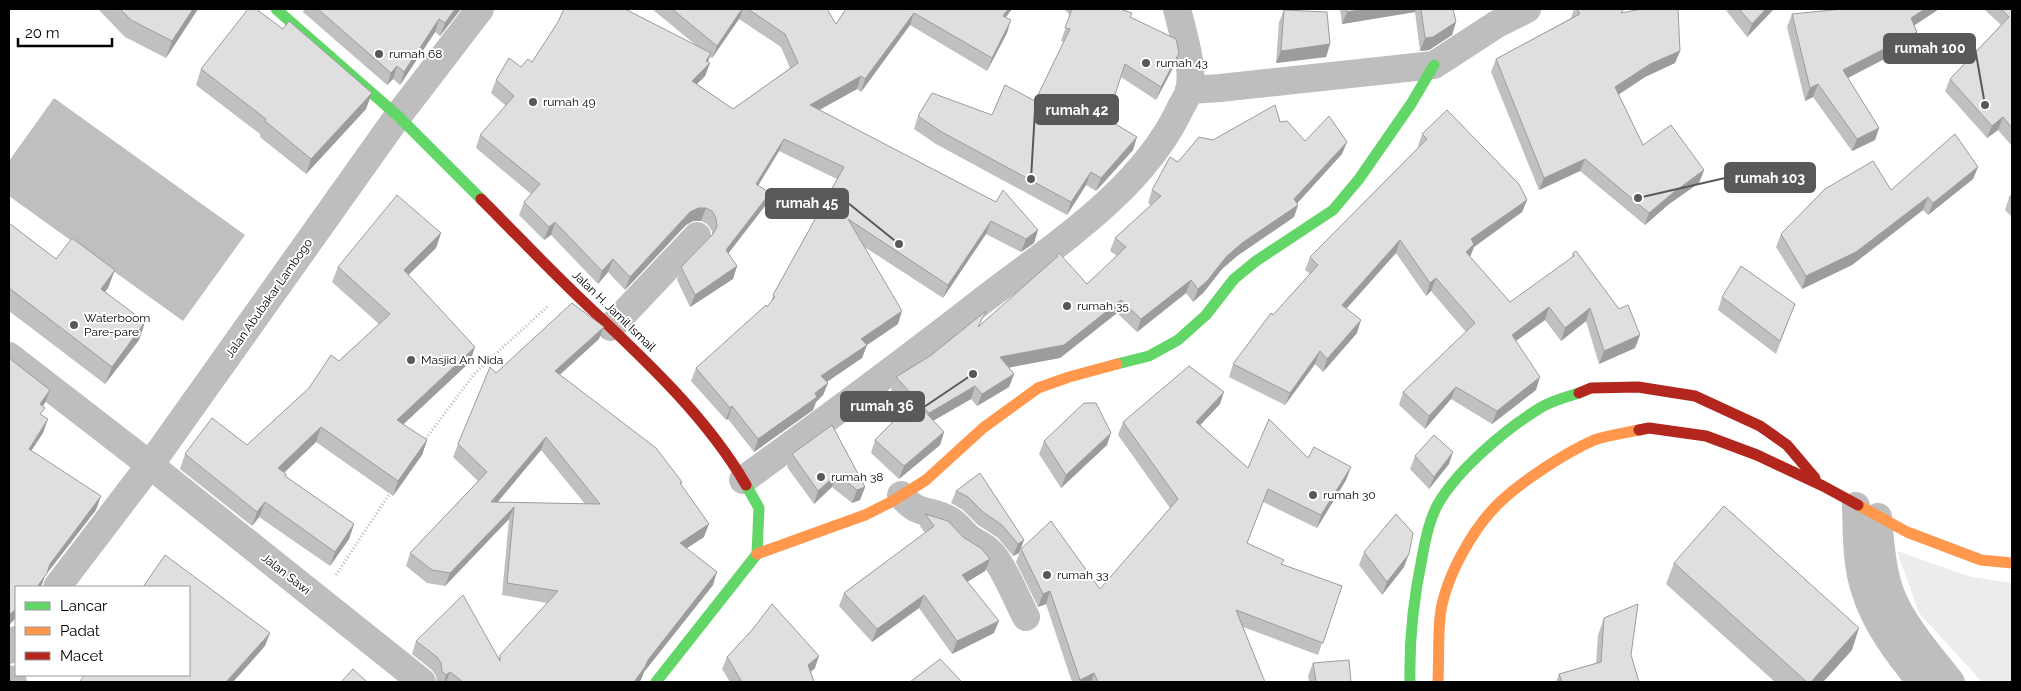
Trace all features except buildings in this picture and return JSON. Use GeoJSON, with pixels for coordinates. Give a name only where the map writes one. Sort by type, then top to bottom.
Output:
{"type":"FeatureCollection","features":[{"type":"Feature","properties":{"kind":"main road","name":"Jalan H. Jamil Ismail"},"geometry":{"type":"LineString","coordinates":[[276,9],[398,116],[569,287],[637,351],[712,435],[743,480],[759,508],[757,554]]}},
{"type":"Feature","properties":{"kind":"main road"},"geometry":{"type":"LineString","coordinates":[[656,682],[757,554],[865,515],[901,496],[926,480],[983,428],[1038,388],[1068,377],[1149,356],[1178,340],[1206,315],[1234,279],[1256,261],[1333,210],[1364,171],[1434,65]]}},
{"type":"Feature","properties":{"kind":"main road"},"geometry":{"type":"LineString","coordinates":[[1410,682],[1409,642],[1415,592],[1426,532],[1438,504],[1456,478],[1493,443],[1541,407],[1591,388],[1638,387],[1695,396],[1760,426],[1787,444],[1823,486]]}},
{"type":"Feature","properties":{"kind":"main road"},"geometry":{"type":"LineString","coordinates":[[1438,682],[1440,616],[1449,583],[1461,557],[1481,524],[1499,503],[1536,474],[1595,440],[1650,428],[1706,436],[1757,455],[1823,486],[1907,532],[1981,560],[2012,563]]}},
{"type":"Feature","properties":{"kind":"street","name":"Jalan Abubakar Lambogo"},"geometry":{"type":"LineString","coordinates":[[58,586],[150,465],[398,116],[480,9]]}},
{"type":"Feature","properties":{"kind":"street"},"geometry":{"type":"LineString","coordinates":[[743,480],[885,377],[1060,242],[1121,189],[1157,150],[1174,122],[1189,90],[1190,75],[1177,9]]}},
{"type":"Feature","properties":{"kind":"street"},"geometry":{"type":"LineString","coordinates":[[1189,90],[1434,65],[1497,24],[1526,9]]}},
{"type":"Feature","properties":{"kind":"street"},"geometry":{"type":"LineString","coordinates":[[612,327],[697,236]]}},
{"type":"Feature","properties":{"kind":"street","name":"Jalan Sawi"},"geometry":{"type":"LineString","coordinates":[[9,356],[150,465],[422,682]]}},
{"type":"Feature","properties":{"kind":"street"},"geometry":{"type":"LineString","coordinates":[[901,496],[920,512],[940,515],[949,519],[972,540],[988,550],[997,560],[1026,617]]}},
{"type":"Feature","properties":{"kind":"street"},"geometry":{"type":"LineString","coordinates":[[1867,511],[1858,554],[1864,589],[1874,614],[1905,663],[1921,682]]}},
{"type":"Feature","properties":{"kind":"street"},"geometry":{"type":"LineString","coordinates":[[1867,511],[1887,583],[1895,604],[1924,649],[1951,682]]}},
{"type":"Feature","properties":{"kind":"street"},"geometry":{"type":"LineString","coordinates":[[9,679],[13,682]]}},
{"type":"Feature","properties":{"kind":"path"},"geometry":{"type":"LineString","coordinates":[[422,445],[475,372],[569,287]]}},
{"type":"Feature","properties":{"kind":"path"},"geometry":{"type":"LineString","coordinates":[[320,601],[395,485]]}},
{"type":"Feature","properties":{"kind":"shaded area"},"geometry":{"type":"Polygon","coordinates":[[[54,98],[245,235],[183,321],[9,196],[9,161],[54,98]]]}},
{"type":"Feature","properties":{"kind":"shaded area"},"geometry":{"type":"Polygon","coordinates":[[[1897,551],[1971,577],[2012,583],[2012,682],[1982,682],[1919,613],[1897,551]]]}},
{"type":"Feature","properties":{"kind":"traffic: fast"},"geometry":{"type":"LineString","coordinates":[[276,9],[398,116],[481,199]]}},
{"type":"Feature","properties":{"kind":"traffic: fast"},"geometry":{"type":"LineString","coordinates":[[1117,364],[1149,356],[1178,340],[1206,315],[1234,279],[1256,261],[1333,210],[1359,179],[1411,104],[1434,65]]}},
{"type":"Feature","properties":{"kind":"traffic: fast"},"geometry":{"type":"LineString","coordinates":[[1410,682],[1411,635],[1416,589],[1424,544],[1438,504],[1458,477],[1498,438],[1544,406],[1579,393]]}},
{"type":"Feature","properties":{"kind":"traffic: fast"},"geometry":{"type":"LineString","coordinates":[[656,682],[757,554],[759,508],[746,485]]}},
{"type":"Feature","properties":{"kind":"traffic: slow"},"geometry":{"type":"LineString","coordinates":[[757,554],[865,515],[891,502],[926,480],[983,428],[1038,388],[1069,377],[1117,364]]}},
{"type":"Feature","properties":{"kind":"traffic: slow"},"geometry":{"type":"LineString","coordinates":[[1438,682],[1440,617],[1447,587],[1461,556],[1489,514],[1519,486],[1570,452],[1599,438],[1639,430]]}},
{"type":"Feature","properties":{"kind":"traffic: slow"},"geometry":{"type":"LineString","coordinates":[[1858,505],[1907,532],[1981,560],[2012,563]]}},
{"type":"Feature","properties":{"kind":"traffic: jam"},"geometry":{"type":"LineString","coordinates":[[481,199],[673,389],[713,436],[746,485]]}},
{"type":"Feature","properties":{"kind":"traffic: jam"},"geometry":{"type":"LineString","coordinates":[[1579,393],[1591,388],[1638,387],[1695,396],[1760,426],[1787,445],[1815,478]]}},
{"type":"Feature","properties":{"kind":"traffic: jam"},"geometry":{"type":"LineString","coordinates":[[1639,430],[1649,428],[1706,436],[1757,455],[1858,505]]}},
{"type":"Feature","properties":{"kind":"place","name":"rumah 68"},"geometry":{"type":"Point","coordinates":[379,54]}},
{"type":"Feature","properties":{"kind":"place","name":"rumah 43"},"geometry":{"type":"Point","coordinates":[1146,63]}},
{"type":"Feature","properties":{"kind":"place","name":"rumah 49"},"geometry":{"type":"Point","coordinates":[533,102]}},
{"type":"Feature","properties":{"kind":"place","name":"rumah 100"},"geometry":{"type":"Point","coordinates":[1985,105]}},
{"type":"Feature","properties":{"kind":"place","name":"rumah 42"},"geometry":{"type":"Point","coordinates":[1031,179]}},
{"type":"Feature","properties":{"kind":"place","name":"rumah 103"},"geometry":{"type":"Point","coordinates":[1638,198]}},
{"type":"Feature","properties":{"kind":"place","name":"rumah 45"},"geometry":{"type":"Point","coordinates":[899,244]}},
{"type":"Feature","properties":{"kind":"place","name":"rumah 35"},"geometry":{"type":"Point","coordinates":[1067,306]}},
{"type":"Feature","properties":{"kind":"place","name":"Waterboom Pare-pare"},"geometry":{"type":"Point","coordinates":[74,325]}},
{"type":"Feature","properties":{"kind":"place","name":"Masjid An Nida"},"geometry":{"type":"Point","coordinates":[411,360]}},
{"type":"Feature","properties":{"kind":"place","name":"rumah 36"},"geometry":{"type":"Point","coordinates":[973,374]}},
{"type":"Feature","properties":{"kind":"place","name":"rumah 38"},"geometry":{"type":"Point","coordinates":[821,477]}},
{"type":"Feature","properties":{"kind":"place","name":"rumah 30"},"geometry":{"type":"Point","coordinates":[1313,495]}},
{"type":"Feature","properties":{"kind":"place","name":"rumah 33"},"geometry":{"type":"Point","coordinates":[1047,575]}}]}
